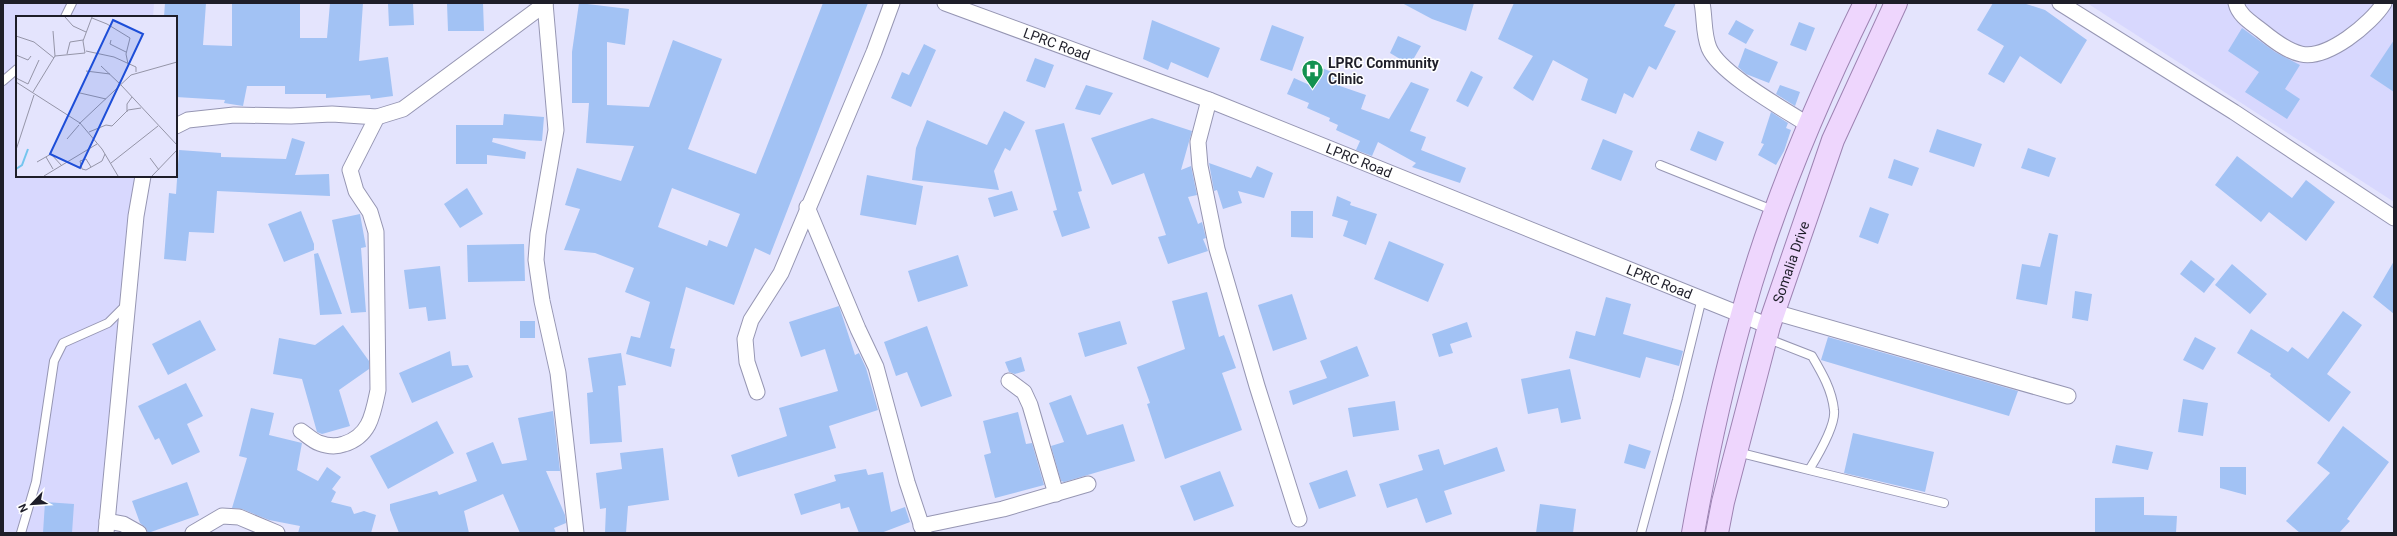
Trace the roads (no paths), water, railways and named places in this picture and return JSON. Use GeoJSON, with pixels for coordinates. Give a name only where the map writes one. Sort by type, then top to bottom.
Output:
{"type":"FeatureCollection","features":[{"type":"Feature","properties":{"kind":"main road"},"geometry":{"type":"LineString","coordinates":[[1692,533],[1742,314],[1776,211],[1810,126],[1865,3]]}},
{"type":"Feature","properties":{"kind":"main road","name":"Somalia Drive"},"geometry":{"type":"LineString","coordinates":[[1717,533],[1736,452],[1769,325],[1833,140],[1896,3]]}},
{"type":"Feature","properties":{"kind":"street"},"geometry":{"type":"LineString","coordinates":[[757,392],[747,362],[745,339],[750,320],[781,273],[807,207],[874,52],[892,3]]}},
{"type":"Feature","properties":{"kind":"street","name":"LPRC Road"},"geometry":{"type":"LineString","coordinates":[[945,3],[1209,100],[1769,325],[2068,396]]}},
{"type":"Feature","properties":{"kind":"street"},"geometry":{"type":"LineString","coordinates":[[1702,3],[1704,29],[1709,49],[1721,67],[1810,126]]}},
{"type":"Feature","properties":{"kind":"street"},"geometry":{"type":"LineString","coordinates":[[2060,3],[2234,112],[2394,218]]}},
{"type":"Feature","properties":{"kind":"street"},"geometry":{"type":"LineString","coordinates":[[2236,3],[2238,12],[2275,42],[2302,54],[2329,50],[2357,31],[2384,3]]}},
{"type":"Feature","properties":{"kind":"street"},"geometry":{"type":"LineString","coordinates":[[177,126],[188,120],[234,115],[290,116],[332,114],[377,117],[403,110],[545,4]]}},
{"type":"Feature","properties":{"kind":"street"},"geometry":{"type":"LineString","coordinates":[[545,4],[556,130],[538,234],[536,260],[542,301],[558,373],[576,533]]}},
{"type":"Feature","properties":{"kind":"street"},"geometry":{"type":"LineString","coordinates":[[1209,100],[1198,142],[1200,166],[1218,249],[1257,386],[1299,519]]}},
{"type":"Feature","properties":{"kind":"street"},"geometry":{"type":"LineString","coordinates":[[301,431],[319,443],[337,447],[358,438],[366,430],[373,415],[378,390],[376,232],[370,212],[356,191],[350,170],[377,117]]}},
{"type":"Feature","properties":{"kind":"street"},"geometry":{"type":"LineString","coordinates":[[139,533],[123,524],[106,527],[136,216],[143,177]]}},
{"type":"Feature","properties":{"kind":"street"},"geometry":{"type":"LineString","coordinates":[[807,207],[858,329],[876,367],[923,529],[1003,509],[1088,484]]}},
{"type":"Feature","properties":{"kind":"street"},"geometry":{"type":"LineString","coordinates":[[1009,381],[1024,392],[1030,404],[1056,494]]}},
{"type":"Feature","properties":{"kind":"street"},"geometry":{"type":"LineString","coordinates":[[193,533],[222,516],[239,517],[277,533]]}},
{"type":"Feature","properties":{"kind":"lane"},"geometry":{"type":"LineString","coordinates":[[66,16],[72,3]]}},
{"type":"Feature","properties":{"kind":"lane"},"geometry":{"type":"LineString","coordinates":[[3,81],[16,70]]}},
{"type":"Feature","properties":{"kind":"lane"},"geometry":{"type":"LineString","coordinates":[[1660,165],[1776,211]]}},
{"type":"Feature","properties":{"kind":"lane"},"geometry":{"type":"LineString","coordinates":[[1641,533],[1677,400],[1702,298]]}},
{"type":"Feature","properties":{"kind":"lane"},"geometry":{"type":"LineString","coordinates":[[21,533],[36,482],[54,361],[64,343],[108,323],[128,302]]}},
{"type":"Feature","properties":{"kind":"lane"},"geometry":{"type":"LineString","coordinates":[[1769,325],[1812,356],[1828,386],[1835,412],[1823,447],[1809,470]]}},
{"type":"Feature","properties":{"kind":"lane"},"geometry":{"type":"LineString","coordinates":[[1736,452],[1944,502]]}},
{"type":"Feature","properties":{"kind":"place","name":"LPRC Community Clinic"},"geometry":{"type":"Point","coordinates":[1313,90]}}]}
